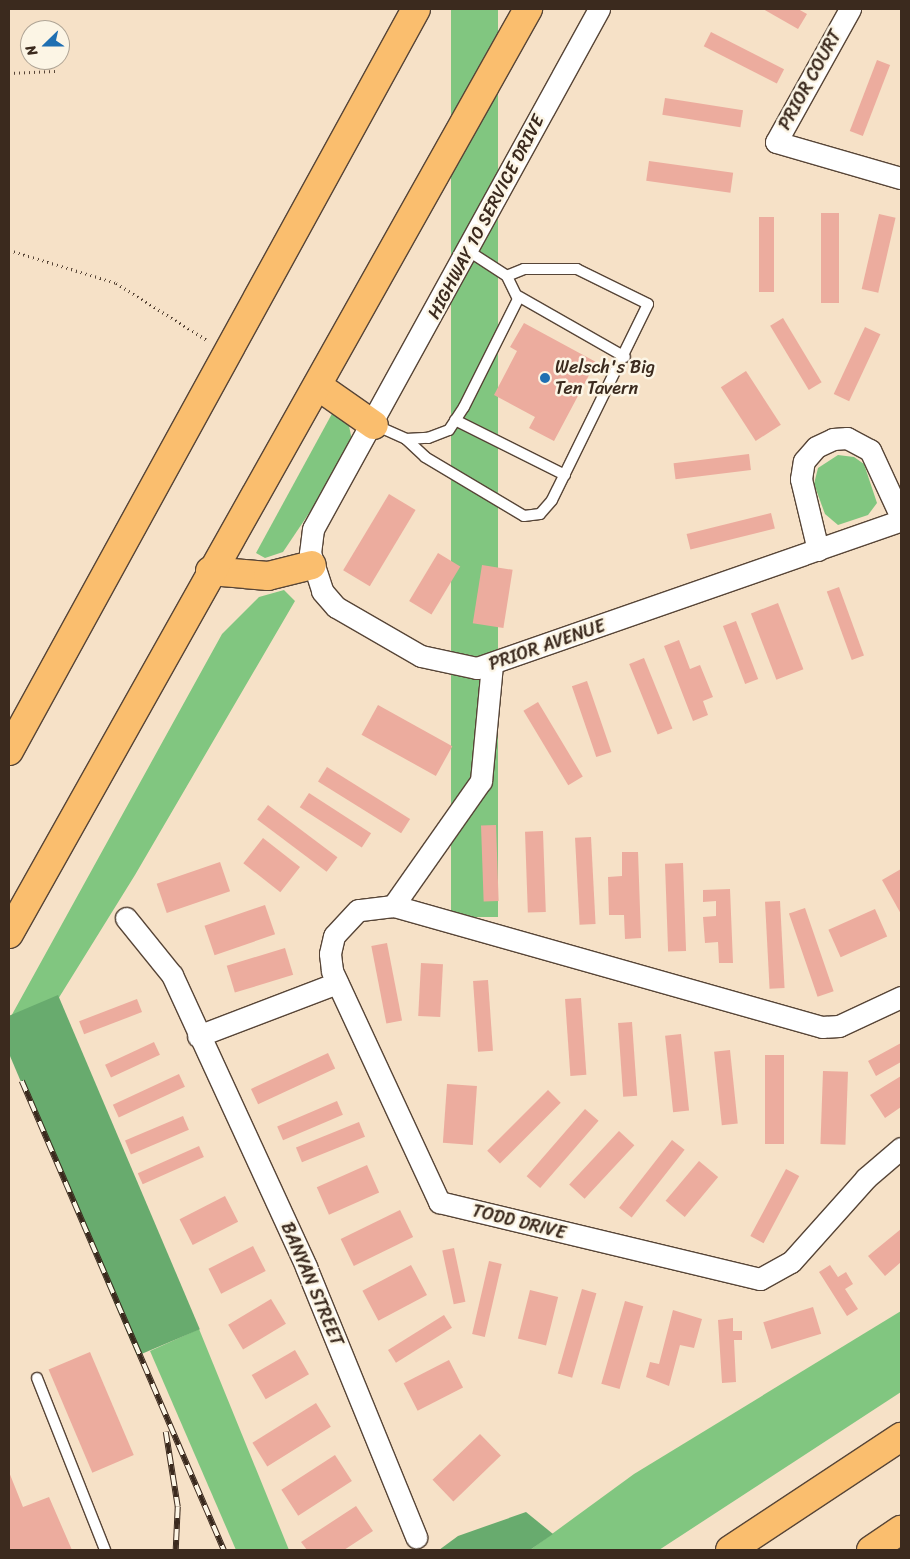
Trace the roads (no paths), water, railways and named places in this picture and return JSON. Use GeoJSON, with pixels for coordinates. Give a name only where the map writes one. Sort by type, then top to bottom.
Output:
{"type":"FeatureCollection","features":[{"type":"Feature","properties":{"kind":"highway"},"geometry":{"type":"LineString","coordinates":[[9,752],[226,352],[416,9]]}},
{"type":"Feature","properties":{"kind":"highway"},"geometry":{"type":"LineString","coordinates":[[9,934],[205,579],[318,386],[528,9]]}},
{"type":"Feature","properties":{"kind":"highway"},"geometry":{"type":"LineString","coordinates":[[318,386],[374,425]]}},
{"type":"Feature","properties":{"kind":"highway"},"geometry":{"type":"LineString","coordinates":[[205,579],[268,576],[312,565]]}},
{"type":"Feature","properties":{"kind":"highway"},"geometry":{"type":"LineString","coordinates":[[730,1550],[901,1437]]}},
{"type":"Feature","properties":{"kind":"highway"},"geometry":{"type":"LineString","coordinates":[[871,1550],[901,1530]]}},
{"type":"Feature","properties":{"kind":"street","name":"HIGHWAY 10 SERVICE DRIVE"},"geometry":{"type":"LineString","coordinates":[[374,425],[599,9]]}},
{"type":"Feature","properties":{"kind":"street","name":"PRIOR COURT"},"geometry":{"type":"LineString","coordinates":[[850,9],[776,142],[901,178]]}},
{"type":"Feature","properties":{"kind":"street","name":"PRIOR AVENUE"},"geometry":{"type":"LineString","coordinates":[[374,425],[314,529],[312,565],[322,591],[336,607],[421,656],[477,668],[492,665],[901,519]]}},
{"type":"Feature","properties":{"kind":"street"},"geometry":{"type":"LineString","coordinates":[[818,550],[801,479],[804,460],[816,447],[833,439],[846,438],[870,450],[901,519]]}},
{"type":"Feature","properties":{"kind":"street"},"geometry":{"type":"LineString","coordinates":[[393,906],[481,781],[492,665]]}},
{"type":"Feature","properties":{"kind":"street","name":"TODD DRIVE"},"geometry":{"type":"LineString","coordinates":[[901,997],[839,1026],[822,1027],[393,906],[358,910],[344,921],[330,954],[338,983],[439,1202],[760,1279],[791,1262],[866,1178],[901,1148]]}},
{"type":"Feature","properties":{"kind":"street","name":"BANYAN STREET"},"geometry":{"type":"LineString","coordinates":[[126,918],[172,975],[198,1036],[306,1267],[416,1537]]}},
{"type":"Feature","properties":{"kind":"street"},"geometry":{"type":"LineString","coordinates":[[198,1036],[338,983]]}},
{"type":"Feature","properties":{"kind":"lane"},"geometry":{"type":"LineString","coordinates":[[467,250],[507,276],[517,293],[625,358]]}},
{"type":"Feature","properties":{"kind":"lane"},"geometry":{"type":"LineString","coordinates":[[374,425],[406,439],[425,457],[524,516],[540,514],[565,475],[625,358],[648,304],[577,269],[524,269],[507,276]]}},
{"type":"Feature","properties":{"kind":"lane"},"geometry":{"type":"LineString","coordinates":[[406,439],[438,436],[455,420],[517,293]]}},
{"type":"Feature","properties":{"kind":"lane"},"geometry":{"type":"LineString","coordinates":[[455,420],[565,475]]}},
{"type":"Feature","properties":{"kind":"lane"},"geometry":{"type":"LineString","coordinates":[[37,1378],[105,1550]]}},
{"type":"Feature","properties":{"kind":"railway"},"geometry":{"type":"LineString","coordinates":[[22,1081],[224,1550]]}},
{"type":"Feature","properties":{"kind":"railway"},"geometry":{"type":"LineString","coordinates":[[166,1432],[178,1507],[176,1550]]}},
{"type":"Feature","properties":{"kind":"place","name":"Welsch's Big Ten Tavern"},"geometry":{"type":"Point","coordinates":[545,378]}}]}
